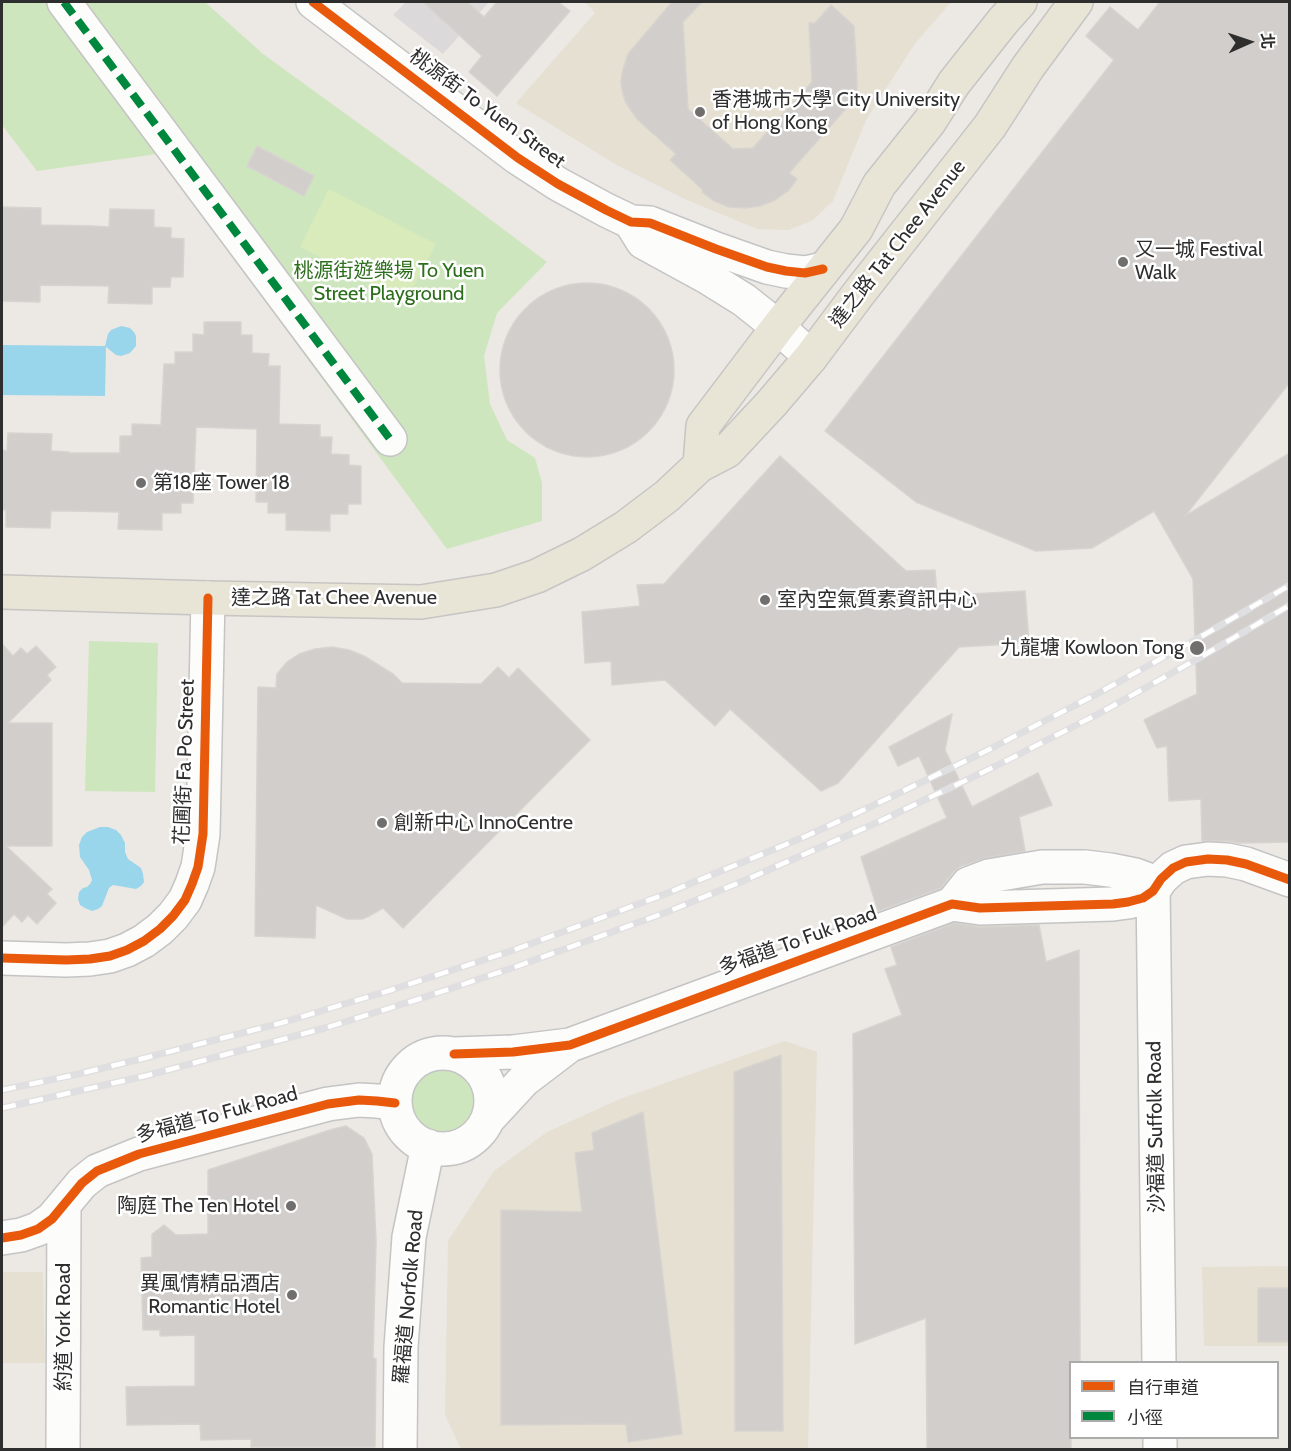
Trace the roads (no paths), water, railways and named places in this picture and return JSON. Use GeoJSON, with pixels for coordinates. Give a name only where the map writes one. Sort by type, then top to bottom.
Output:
{"type":"FeatureCollection","features":[{"type":"Feature","properties":{"kind":"main road"},"geometry":{"type":"LineString","coordinates":[[700,465],[703,426],[856,229],[879,185],[930,121],[954,83],[1020,2]]}},
{"type":"Feature","properties":{"kind":"main road","name":"達之路 Tat Chee Avenue"},"geometry":{"type":"LineString","coordinates":[[2,592],[421,602],[496,590],[537,576],[582,554],[626,527],[667,496],[700,465],[728,451],[771,404],[990,126],[1028,67],[1076,2]]}},
{"type":"Feature","properties":{"kind":"street"},"geometry":{"type":"LineString","coordinates":[[64,2],[390,438]]}},
{"type":"Feature","properties":{"kind":"street","name":"桃源街 To Yuen Street"},"geometry":{"type":"LineString","coordinates":[[313,2],[518,158],[558,184],[631,222],[650,223],[767,267],[805,273],[823,269]]}},
{"type":"Feature","properties":{"kind":"street","name":"桃源街 To Yuen Street"},"geometry":{"type":"LineString","coordinates":[[631,222],[643,242],[744,300],[810,357]]}},
{"type":"Feature","properties":{"kind":"street","name":"花圃街 Fa Po Street"},"geometry":{"type":"LineString","coordinates":[[2,958],[66,960],[110,956],[135,946],[160,929],[185,900],[198,867],[203,834],[208,598]]}},
{"type":"Feature","properties":{"kind":"street"},"geometry":{"type":"LineString","coordinates":[[1153,891],[1161,879],[1173,868],[1186,862],[1208,859],[1246,864],[1290,880]]}},
{"type":"Feature","properties":{"kind":"street","name":"多福道 To Fuk Road"},"geometry":{"type":"LineString","coordinates":[[2,1238],[38,1229],[52,1219],[81,1183],[97,1171],[116,1162],[341,1101],[395,1103],[397,1088],[403,1075],[412,1064],[425,1056],[439,1053],[513,1052],[570,1045],[952,904],[980,908],[1113,904],[1143,898],[1153,891]]}},
{"type":"Feature","properties":{"kind":"street","name":"沙福道 Suffolk Road"},"geometry":{"type":"LineString","coordinates":[[1153,891],[1159,1361]]}},
{"type":"Feature","properties":{"kind":"street","name":"多福道 To Fuk Road"},"geometry":{"type":"LineString","coordinates":[[428,1146],[442,1149],[456,1147],[468,1141],[479,1132],[487,1120],[524,1080],[570,1045]]}},
{"type":"Feature","properties":{"kind":"street"},"geometry":{"type":"LineString","coordinates":[[454,1054],[467,1059],[486,1079],[490,1092],[487,1120]]}},
{"type":"Feature","properties":{"kind":"street"},"geometry":{"type":"LineString","coordinates":[[341,1101],[368,1110],[382,1121],[394,1138],[403,1162],[409,1237]]}},
{"type":"Feature","properties":{"kind":"street"},"geometry":{"type":"LineString","coordinates":[[395,1103],[398,1117],[405,1130],[416,1140],[428,1146]]}},
{"type":"Feature","properties":{"kind":"street","name":"羅福道 Norfolk Road"},"geometry":{"type":"LineString","coordinates":[[400,1449],[401,1347],[409,1237],[428,1146]]}},
{"type":"Feature","properties":{"kind":"street","name":"約道 York Road"},"geometry":{"type":"LineString","coordinates":[[63,1449],[64,1205]]}},
{"type":"Feature","properties":{"kind":"water"},"geometry":{"type":"Polygon","coordinates":[[[121,326],[130,328],[134,332],[136,346],[130,353],[121,356],[106,347],[105,396],[2,395],[2,345],[105,346],[111,330],[121,326]]]}},
{"type":"Feature","properties":{"kind":"water"},"geometry":{"type":"Polygon","coordinates":[[[100,827],[116,830],[121,835],[128,859],[141,868],[144,882],[136,889],[113,885],[109,888],[102,906],[92,911],[80,905],[78,899],[79,892],[92,880],[89,870],[80,857],[79,845],[87,832],[100,827]]]}},
{"type":"Feature","properties":{"kind":"railway"},"geometry":{"type":"LineString","coordinates":[[2,1090],[145,1058],[281,1023],[511,951],[660,896],[804,837],[986,751],[1093,696],[1290,585]]}},
{"type":"Feature","properties":{"kind":"railway"},"geometry":{"type":"LineString","coordinates":[[2,1108],[145,1076],[325,1028],[515,967],[667,912],[876,823],[996,766],[1100,713],[1290,605]]}},
{"type":"Feature","properties":{"kind":"place","name":"香港城市大學 City University of Hong Kong"},"geometry":{"type":"Point","coordinates":[700,112]}},
{"type":"Feature","properties":{"kind":"place","name":"又一城 Festival Walk"},"geometry":{"type":"Point","coordinates":[1123,262]}},
{"type":"Feature","properties":{"kind":"place","name":"第18座 Tower 18"},"geometry":{"type":"Point","coordinates":[141,483]}},
{"type":"Feature","properties":{"kind":"place","name":"室內空氣質素資訊中心"},"geometry":{"type":"Point","coordinates":[765,600]}},
{"type":"Feature","properties":{"kind":"place","name":"九龍塘 Kowloon Tong"},"geometry":{"type":"Point","coordinates":[1197,648]}},
{"type":"Feature","properties":{"kind":"place","name":"創新中心 InnoCentre"},"geometry":{"type":"Point","coordinates":[382,823]}},
{"type":"Feature","properties":{"kind":"place","name":"陶庭 The Ten Hotel"},"geometry":{"type":"Point","coordinates":[291,1206]}},
{"type":"Feature","properties":{"kind":"place","name":"異風情精品酒店 Romantic Hotel"},"geometry":{"type":"Point","coordinates":[292,1295]}},
{"type":"Feature","properties":{"kind":"park label","name":"桃源街遊樂場 To Yuen Street Playground"},"geometry":{"type":"Point","coordinates":[389,282]}}]}
